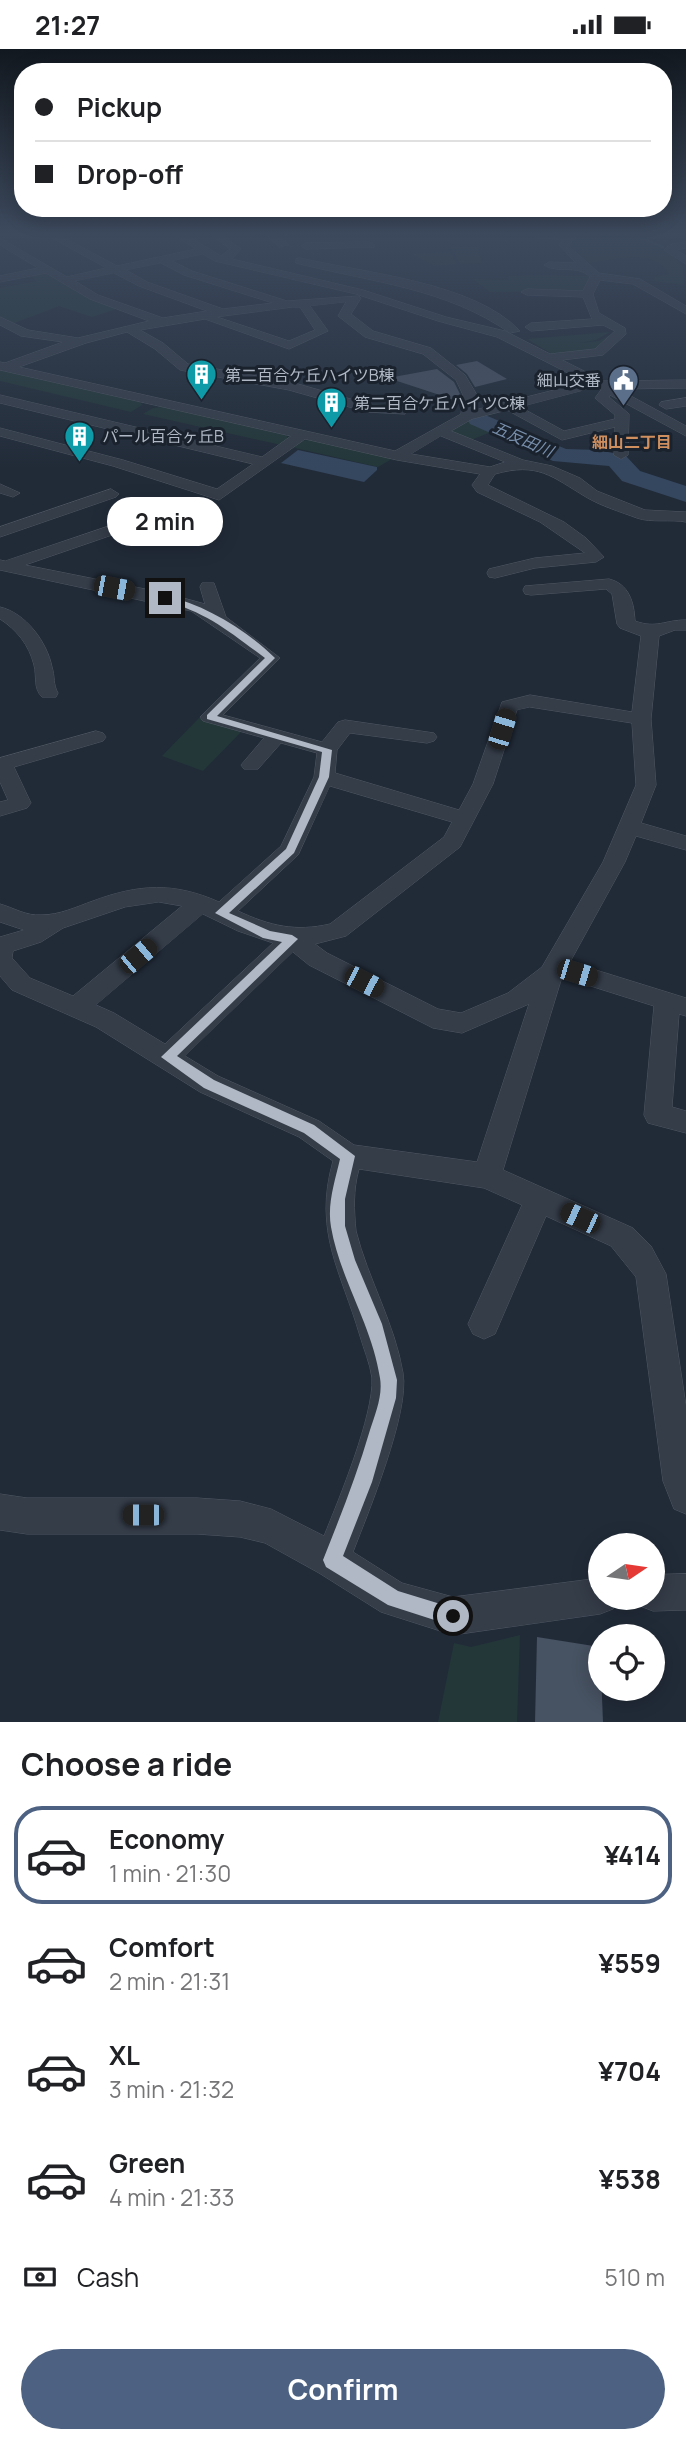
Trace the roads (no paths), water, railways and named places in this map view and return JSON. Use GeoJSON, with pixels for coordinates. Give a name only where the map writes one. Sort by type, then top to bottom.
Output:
{"type":"FeatureCollection","features":[{"type":"Feature","properties":{"kind":"street"},"geometry":{"type":"LineString","coordinates":[[138,313],[163,322]]}},
{"type":"Feature","properties":{"kind":"street"},"geometry":{"type":"LineString","coordinates":[[3,366],[130,329],[224,313]]}},
{"type":"Feature","properties":{"kind":"street"},"geometry":{"type":"LineString","coordinates":[[204,316],[289,345],[322,331],[310,313]]}},
{"type":"Feature","properties":{"kind":"street"},"geometry":{"type":"LineString","coordinates":[[346,313],[344,316],[352,319],[369,334],[426,351],[461,378],[470,395],[467,416]]}},
{"type":"Feature","properties":{"kind":"street"},"geometry":{"type":"LineString","coordinates":[[424,313],[495,332],[520,343],[650,410],[686,432]]}},
{"type":"Feature","properties":{"kind":"street"},"geometry":{"type":"LineString","coordinates":[[484,313],[504,322],[522,338],[520,343]]}},
{"type":"Feature","properties":{"kind":"street"},"geometry":{"type":"LineString","coordinates":[[593,313],[620,332]]}},
{"type":"Feature","properties":{"kind":"street"},"geometry":{"type":"LineString","coordinates":[[0,320],[16,330],[81,342]]}},
{"type":"Feature","properties":{"kind":"street"},"geometry":{"type":"LineString","coordinates":[[531,327],[605,321]]}},
{"type":"Feature","properties":{"kind":"street"},"geometry":{"type":"LineString","coordinates":[[130,329],[159,346],[184,367],[291,386],[367,408],[400,411]]}},
{"type":"Feature","properties":{"kind":"street"},"geometry":{"type":"LineString","coordinates":[[0,334],[16,330]]}},
{"type":"Feature","properties":{"kind":"street"},"geometry":{"type":"LineString","coordinates":[[581,344],[597,341],[612,332],[620,332]]}},
{"type":"Feature","properties":{"kind":"street"},"geometry":{"type":"LineString","coordinates":[[549,358],[605,350],[620,332]]}},
{"type":"Feature","properties":{"kind":"street"},"geometry":{"type":"LineString","coordinates":[[304,339],[327,346]]}},
{"type":"Feature","properties":{"kind":"street"},"geometry":{"type":"LineString","coordinates":[[3,366],[397,456],[491,471],[519,463]]}},
{"type":"Feature","properties":{"kind":"street"},"geometry":{"type":"LineString","coordinates":[[602,385],[607,392],[602,398],[622,414],[621,455]]}},
{"type":"Feature","properties":{"kind":"street"},"geometry":{"type":"LineString","coordinates":[[397,456],[467,416],[602,385],[686,386]]}},
{"type":"Feature","properties":{"kind":"street"},"geometry":{"type":"LineString","coordinates":[[666,405],[671,395],[686,386]]}},
{"type":"Feature","properties":{"kind":"street"},"geometry":{"type":"LineString","coordinates":[[0,399],[263,462]]}},
{"type":"Feature","properties":{"kind":"street"},"geometry":{"type":"LineString","coordinates":[[72,451],[157,401]]}},
{"type":"Feature","properties":{"kind":"street"},"geometry":{"type":"LineString","coordinates":[[650,410],[686,403]]}},
{"type":"Feature","properties":{"kind":"street"},"geometry":{"type":"LineString","coordinates":[[510,406],[562,436],[622,421]]}},
{"type":"Feature","properties":{"kind":"street"},"geometry":{"type":"LineString","coordinates":[[440,431],[519,463],[556,473],[592,493],[643,515],[667,514],[686,517]]}},
{"type":"Feature","properties":{"kind":"street"},"geometry":{"type":"LineString","coordinates":[[0,432],[174,479],[219,495],[303,434]]}},
{"type":"Feature","properties":{"kind":"street"},"geometry":{"type":"LineString","coordinates":[[491,471],[480,485],[484,491],[515,503],[551,523],[586,545],[596,557],[535,563],[495,573]]}},
{"type":"Feature","properties":{"kind":"street"},"geometry":{"type":"LineString","coordinates":[[0,532],[111,494]]}},
{"type":"Feature","properties":{"kind":"street"},"geometry":{"type":"LineString","coordinates":[[3,565],[136,522]]}},
{"type":"Feature","properties":{"kind":"street"},"geometry":{"type":"LineString","coordinates":[[3,565],[197,607],[271,658],[210,717],[327,750]]}},
{"type":"Feature","properties":{"kind":"street"},"geometry":{"type":"LineString","coordinates":[[531,590],[609,584],[615,586],[626,604],[626,624],[650,633],[673,625],[686,625]]}},
{"type":"Feature","properties":{"kind":"street"},"geometry":{"type":"LineString","coordinates":[[208,587],[218,619]]}},
{"type":"Feature","properties":{"kind":"street"},"geometry":{"type":"LineString","coordinates":[[0,612],[18,623],[36,645],[44,664],[45,689],[49,693]]}},
{"type":"Feature","properties":{"kind":"street"},"geometry":{"type":"LineString","coordinates":[[487,1176],[553,969],[614,862],[646,785],[641,719],[650,633]]}},
{"type":"Feature","properties":{"kind":"street"},"geometry":{"type":"LineString","coordinates":[[641,719],[530,701],[509,706],[483,784],[452,842],[338,930],[309,939],[267,935],[211,909],[160,894],[151,894],[54,924],[33,936],[1,946],[0,960],[21,984],[106,1020],[209,1084],[309,1129],[348,1156],[487,1176],[622,1237],[651,1274],[680,1481],[686,1497]]}},
{"type":"Feature","properties":{"kind":"street"},"geometry":{"type":"LineString","coordinates":[[76,1008],[290,851],[324,777],[327,750],[345,726],[427,737]]}},
{"type":"Feature","properties":{"kind":"street"},"geometry":{"type":"LineString","coordinates":[[251,765],[277,736]]}},
{"type":"Feature","properties":{"kind":"street"},"geometry":{"type":"LineString","coordinates":[[0,809],[20,803],[2,764],[88,743]]}},
{"type":"Feature","properties":{"kind":"street"},"geometry":{"type":"LineString","coordinates":[[324,777],[466,818]]}},
{"type":"Feature","properties":{"kind":"street"},"geometry":{"type":"LineString","coordinates":[[628,827],[686,843]]}},
{"type":"Feature","properties":{"kind":"street"},"geometry":{"type":"LineString","coordinates":[[0,912],[15,922],[54,924]]}},
{"type":"Feature","properties":{"kind":"street"},"geometry":{"type":"LineString","coordinates":[[292,939],[318,959],[433,1018],[462,1023],[517,1000],[553,969]]}},
{"type":"Feature","properties":{"kind":"street"},"geometry":{"type":"LineString","coordinates":[[168,1057],[292,939]]}},
{"type":"Feature","properties":{"kind":"street"},"geometry":{"type":"LineString","coordinates":[[553,969],[676,1004],[658,1115],[686,1122]]}},
{"type":"Feature","properties":{"kind":"street"},"geometry":{"type":"LineString","coordinates":[[332,1560],[363,1482],[387,1398],[388,1380],[374,1324],[348,1260],[338,1226],[338,1199],[348,1156]]}},
{"type":"Feature","properties":{"kind":"street"},"geometry":{"type":"LineString","coordinates":[[484,1324],[539,1199]]}},
{"type":"Feature","properties":{"kind":"street"},"geometry":{"type":"LineString","coordinates":[[0,1512],[39,1517],[197,1515],[240,1519],[271,1527],[332,1560],[394,1599],[453,1616],[588,1598]]}},
{"type":"Feature","properties":{"kind":"street"},"geometry":{"type":"LineString","coordinates":[[665,1593],[686,1592]]}},
{"type":"Feature","properties":{"kind":"water"},"geometry":{"type":"Polygon","coordinates":[[[298,450],[377,467],[377,470],[364,482],[281,463],[298,450]]]}},
{"type":"Feature","properties":{"kind":"waterway","name":"五反田川"},"geometry":{"type":"LineString","coordinates":[[478,419],[562,456],[599,457],[617,461],[631,476],[686,494]]}},
{"type":"Feature","properties":{"kind":"place","name":"第二百合ケ丘ハイツB棟"},"geometry":{"type":"Point","coordinates":[202,402]}},
{"type":"Feature","properties":{"kind":"place","name":"細山交番"},"geometry":{"type":"Point","coordinates":[624,407]}},
{"type":"Feature","properties":{"kind":"place","name":"第二百合ケ丘ハイツC棟"},"geometry":{"type":"Point","coordinates":[331,430]}},
{"type":"Feature","properties":{"kind":"place","name":"パール百合ヶ丘B"},"geometry":{"type":"Point","coordinates":[79,463]}},
{"type":"Feature","properties":{"kind":"district","name":"細山二丁目"},"geometry":{"type":"Point","coordinates":[632,442]}}]}
